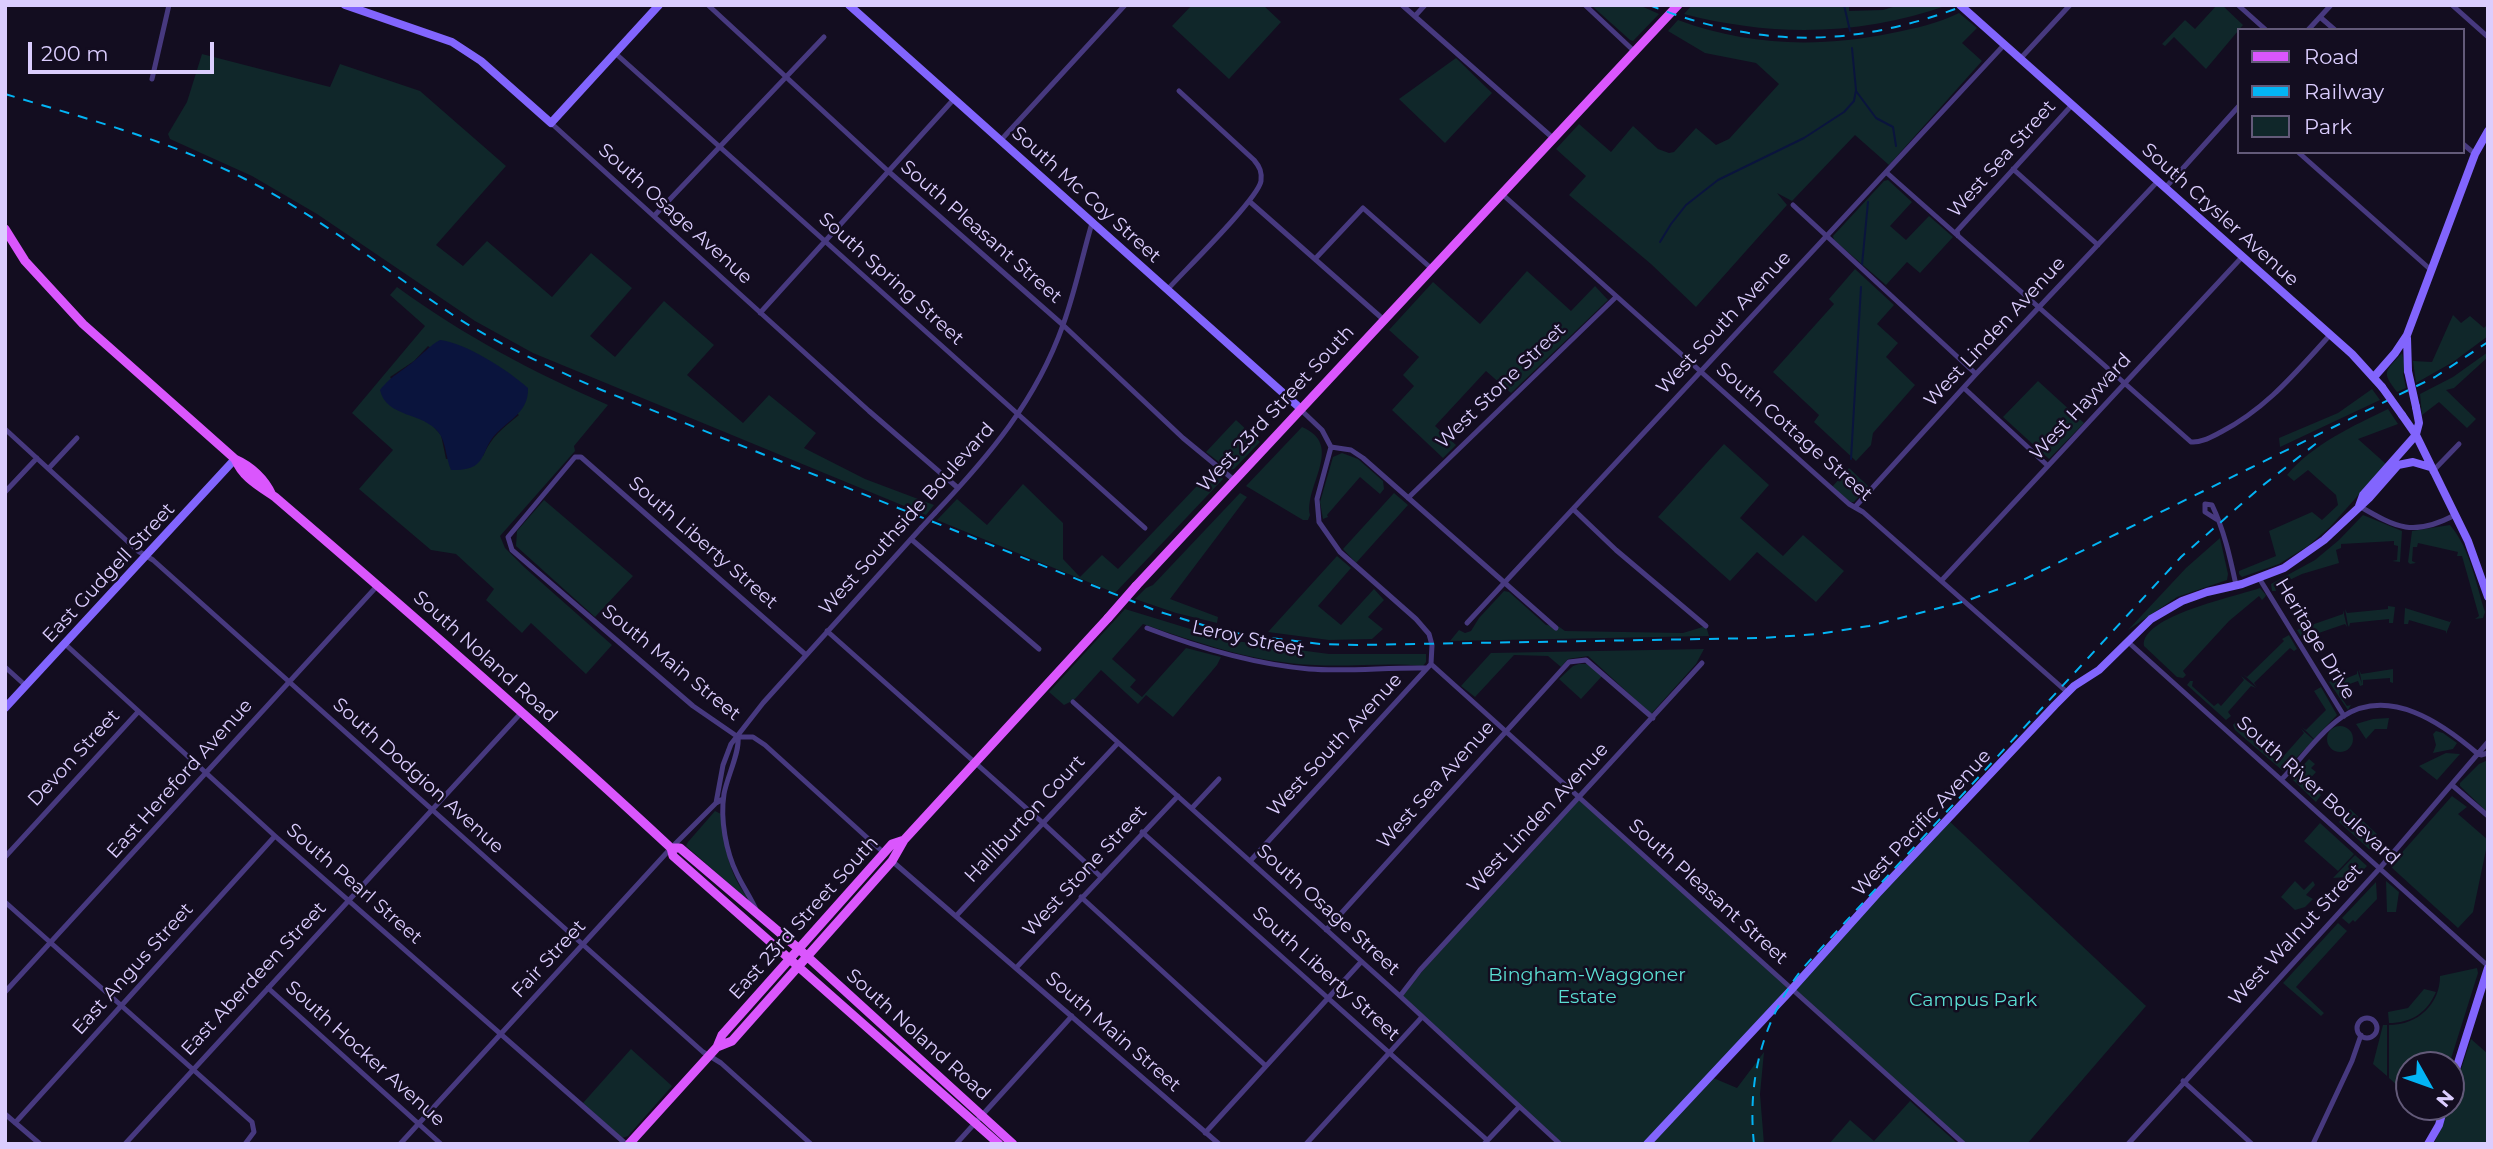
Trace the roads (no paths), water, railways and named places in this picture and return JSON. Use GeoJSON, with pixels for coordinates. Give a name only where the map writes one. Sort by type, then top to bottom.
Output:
{"type":"FeatureCollection","features":[{"type":"Feature","properties":{"kind":"main road","name":"West 23rd Street South"},"geometry":{"type":"LineString","coordinates":[[904,840],[1234,480],[1678,5]]}},
{"type":"Feature","properties":{"kind":"main road","name":"South Noland Road"},"geometry":{"type":"LineString","coordinates":[[5,229],[25,261],[75,317],[235,459],[240,470],[377,585],[671,848],[673,856],[798,966],[978,1119],[1013,1144]]}},
{"type":"Feature","properties":{"kind":"main road","name":"East 23rd Street South"},"geometry":{"type":"LineString","coordinates":[[627,1144],[717,1047],[722,1035],[892,844],[904,840]]}},
{"type":"Feature","properties":{"kind":"main road","name":"East 23rd Street South"},"geometry":{"type":"LineString","coordinates":[[717,1047],[732,1041],[892,861],[904,840]]}},
{"type":"Feature","properties":{"kind":"main road","name":"South Noland Road"},"geometry":{"type":"LineString","coordinates":[[671,848],[680,848],[799,949],[978,1119],[999,1144]]}},
{"type":"Feature","properties":{"kind":"street"},"geometry":{"type":"LineString","coordinates":[[152,79],[169,5]]}},
{"type":"Feature","properties":{"kind":"street","name":"South Osage Avenue"},"geometry":{"type":"LineString","coordinates":[[345,5],[452,42],[468,51],[958,488]]}},
{"type":"Feature","properties":{"kind":"street"},"geometry":{"type":"LineString","coordinates":[[551,123],[659,5]]}},
{"type":"Feature","properties":{"kind":"street","name":"South Pleasant Street"},"geometry":{"type":"LineString","coordinates":[[708,5],[783,77],[1063,325],[1183,438],[1234,480]]}},
{"type":"Feature","properties":{"kind":"street","name":"South Mc Coy Street"},"geometry":{"type":"LineString","coordinates":[[849,5],[1301,409]]}},
{"type":"Feature","properties":{"kind":"street"},"geometry":{"type":"LineString","coordinates":[[1002,140],[1125,5]]}},
{"type":"Feature","properties":{"kind":"street"},"geometry":{"type":"LineString","coordinates":[[1402,5],[1554,139]]}},
{"type":"Feature","properties":{"kind":"street"},"geometry":{"type":"LineString","coordinates":[[1415,16],[1425,5]]}},
{"type":"Feature","properties":{"kind":"street"},"geometry":{"type":"LineString","coordinates":[[1585,5],[1635,52]]}},
{"type":"Feature","properties":{"kind":"street","name":"South Crysler Avenue"},"geometry":{"type":"LineString","coordinates":[[1960,5],[2243,256],[2374,377],[2416,435],[2468,541],[2488,597]]}},
{"type":"Feature","properties":{"kind":"street"},"geometry":{"type":"LineString","coordinates":[[2020,59],[2070,5]]}},
{"type":"Feature","properties":{"kind":"street"},"geometry":{"type":"LineString","coordinates":[[2238,5],[2264,28]]}},
{"type":"Feature","properties":{"kind":"street"},"geometry":{"type":"LineString","coordinates":[[2310,28],[2331,5]]}},
{"type":"Feature","properties":{"kind":"street"},"geometry":{"type":"LineString","coordinates":[[2452,5],[2488,37]]}},
{"type":"Feature","properties":{"kind":"street"},"geometry":{"type":"LineString","coordinates":[[2320,17],[2333,28]]}},
{"type":"Feature","properties":{"kind":"street"},"geometry":{"type":"LineString","coordinates":[[654,216],[783,77],[824,37]]}},
{"type":"Feature","properties":{"kind":"street","name":"West South Avenue"},"geometry":{"type":"LineString","coordinates":[[1467,622],[2004,45]]}},
{"type":"Feature","properties":{"kind":"street","name":"South Spring Street"},"geometry":{"type":"LineString","coordinates":[[615,53],[1145,528]]}},
{"type":"Feature","properties":{"kind":"street"},"geometry":{"type":"LineString","coordinates":[[1167,290],[1249,201],[1261,181],[1259,167],[1179,91]]}},
{"type":"Feature","properties":{"kind":"street"},"geometry":{"type":"LineString","coordinates":[[760,313],[954,99]]}},
{"type":"Feature","properties":{"kind":"street","name":"West Sea Street"},"geometry":{"type":"LineString","coordinates":[[1958,236],[1957,231],[2072,105]]}},
{"type":"Feature","properties":{"kind":"street","name":"West Linden Avenue"},"geometry":{"type":"LineString","coordinates":[[1855,507],[2038,307],[2238,107]]}},
{"type":"Feature","properties":{"kind":"street"},"geometry":{"type":"LineString","coordinates":[[2374,377],[2407,335],[2475,154],[2488,131]]}},
{"type":"Feature","properties":{"kind":"street"},"geometry":{"type":"LineString","coordinates":[[2465,146],[2475,154]]}},
{"type":"Feature","properties":{"kind":"street"},"geometry":{"type":"LineString","coordinates":[[2300,154],[2431,270]]}},
{"type":"Feature","properties":{"kind":"street"},"geometry":{"type":"LineString","coordinates":[[2013,169],[2098,245]]}},
{"type":"Feature","properties":{"kind":"street"},"geometry":{"type":"LineString","coordinates":[[1887,173],[2191,442],[2198,443],[2257,411],[2330,335]]}},
{"type":"Feature","properties":{"kind":"street","name":"South Cottage Street"},"geometry":{"type":"LineString","coordinates":[[1502,194],[1700,373],[1849,504],[1942,580],[2067,692]]}},
{"type":"Feature","properties":{"kind":"street"},"geometry":{"type":"LineString","coordinates":[[1249,201],[1384,320]]}},
{"type":"Feature","properties":{"kind":"street"},"geometry":{"type":"LineString","coordinates":[[1793,205],[1976,374]]}},
{"type":"Feature","properties":{"kind":"street"},"geometry":{"type":"LineString","coordinates":[[1315,259],[1363,208],[1432,269]]}},
{"type":"Feature","properties":{"kind":"street","name":"West Southside Boulevard"},"geometry":{"type":"LineString","coordinates":[[738,737],[763,703],[827,631],[989,455],[1019,415],[1044,370],[1063,325],[1092,222]]}},
{"type":"Feature","properties":{"kind":"street","name":"West Hayward"},"geometry":{"type":"LineString","coordinates":[[1942,580],[2243,256]]}},
{"type":"Feature","properties":{"kind":"street","name":"West Stone Street"},"geometry":{"type":"LineString","coordinates":[[1409,498],[1616,297]]}},
{"type":"Feature","properties":{"kind":"street"},"geometry":{"type":"LineString","coordinates":[[2359,506],[2398,465],[2416,435],[2419,423],[2408,371],[2407,335]]}},
{"type":"Feature","properties":{"kind":"street"},"geometry":{"type":"LineString","coordinates":[[1964,388],[2049,466]]}},
{"type":"Feature","properties":{"kind":"street"},"geometry":{"type":"LineString","coordinates":[[1301,409],[1322,430],[1331,447],[1317,499],[1319,522],[1340,552],[1416,619],[1429,634],[1432,646],[1429,666]]}},
{"type":"Feature","properties":{"kind":"street","name":"South Dodgion Avenue"},"geometry":{"type":"LineString","coordinates":[[5,429],[138,551],[290,681],[431,810],[811,1144]]}},
{"type":"Feature","properties":{"kind":"street"},"geometry":{"type":"LineString","coordinates":[[2359,506],[2363,495],[2416,435]]}},
{"type":"Feature","properties":{"kind":"street"},"geometry":{"type":"LineString","coordinates":[[49,468],[77,438]]}},
{"type":"Feature","properties":{"kind":"street"},"geometry":{"type":"LineString","coordinates":[[2398,465],[2413,462],[2431,470],[2459,443]]}},
{"type":"Feature","properties":{"kind":"street"},"geometry":{"type":"LineString","coordinates":[[1331,447],[1351,450],[1363,458],[1556,628]]}},
{"type":"Feature","properties":{"kind":"street","name":"South Main Street"},"geometry":{"type":"LineString","coordinates":[[579,456],[575,457],[510,532],[508,541],[512,550],[693,706],[738,737],[753,737],[765,745],[884,853]]}},
{"type":"Feature","properties":{"kind":"street","name":"South Liberty Street"},"geometry":{"type":"LineString","coordinates":[[579,456],[806,655]]}},
{"type":"Feature","properties":{"kind":"street"},"geometry":{"type":"LineString","coordinates":[[5,492],[37,458]]}},
{"type":"Feature","properties":{"kind":"street","name":"East Gudgell Street"},"geometry":{"type":"LineString","coordinates":[[5,708],[235,459]]}},
{"type":"Feature","properties":{"kind":"street"},"geometry":{"type":"LineString","coordinates":[[2359,506],[2382,520],[2409,529],[2435,526],[2455,515]]}},
{"type":"Feature","properties":{"kind":"street","name":"West Pacific Avenue"},"geometry":{"type":"LineString","coordinates":[[1647,1144],[1791,990],[1885,884],[2067,692],[2092,676],[2151,619],[2182,601],[2284,568],[2325,540],[2359,506]]}},
{"type":"Feature","properties":{"kind":"street"},"geometry":{"type":"LineString","coordinates":[[1573,509],[1616,550],[1706,626]]}},
{"type":"Feature","properties":{"kind":"street"},"geometry":{"type":"LineString","coordinates":[[2216,519],[2224,532],[2236,585]]}},
{"type":"Feature","properties":{"kind":"street"},"geometry":{"type":"LineString","coordinates":[[911,538],[1039,649]]}},
{"type":"Feature","properties":{"kind":"street","name":"Heritage Drive"},"geometry":{"type":"LineString","coordinates":[[2259,578],[2344,716]]}},
{"type":"Feature","properties":{"kind":"street","name":"East Hereford Avenue"},"geometry":{"type":"LineString","coordinates":[[5,992],[377,585]]}},
{"type":"Feature","properties":{"kind":"street","name":"Leroy Street"},"geometry":{"type":"LineString","coordinates":[[1147,628],[1222,653],[1280,665],[1311,669],[1429,666]]}},
{"type":"Feature","properties":{"kind":"street"},"geometry":{"type":"LineString","coordinates":[[827,631],[1100,876]]}},
{"type":"Feature","properties":{"kind":"street","name":"South River Boulevard"},"geometry":{"type":"LineString","coordinates":[[2127,641],[2488,967]]}},
{"type":"Feature","properties":{"kind":"street","name":"South Pearl Street"},"geometry":{"type":"LineString","coordinates":[[65,644],[275,836],[627,1144]]}},
{"type":"Feature","properties":{"kind":"street","name":"West Sea Avenue"},"geometry":{"type":"LineString","coordinates":[[1326,929],[1569,662],[1586,660],[1653,718]]}},
{"type":"Feature","properties":{"kind":"street","name":"West Linden Avenue"},"geometry":{"type":"LineString","coordinates":[[1400,996],[1420,970],[1702,663]]}},
{"type":"Feature","properties":{"kind":"street","name":"South Pleasant Street"},"geometry":{"type":"LineString","coordinates":[[1429,666],[1506,731],[1964,1144]]}},
{"type":"Feature","properties":{"kind":"street","name":"West South Avenue"},"geometry":{"type":"LineString","coordinates":[[1251,860],[1429,666]]}},
{"type":"Feature","properties":{"kind":"street"},"geometry":{"type":"LineString","coordinates":[[5,667],[26,686]]}},
{"type":"Feature","properties":{"kind":"street","name":"South Osage Street"},"geometry":{"type":"LineString","coordinates":[[1073,702],[1251,860],[1560,1144]]}},
{"type":"Feature","properties":{"kind":"street"},"geometry":{"type":"LineString","coordinates":[[2281,779],[2333,724],[2355,710],[2378,705],[2400,707],[2417,713],[2453,732],[2477,754],[2488,753]]}},
{"type":"Feature","properties":{"kind":"street","name":"Devon Street"},"geometry":{"type":"LineString","coordinates":[[5,857],[138,712]]}},
{"type":"Feature","properties":{"kind":"street","name":"East Aberdeen Street"},"geometry":{"type":"LineString","coordinates":[[125,1144],[521,713]]}},
{"type":"Feature","properties":{"kind":"street"},"geometry":{"type":"LineString","coordinates":[[738,737],[739,746],[723,799],[725,834],[732,862],[758,915]]}},
{"type":"Feature","properties":{"kind":"street"},"geometry":{"type":"LineString","coordinates":[[716,803],[723,765],[731,744],[738,737]]}},
{"type":"Feature","properties":{"kind":"street","name":"West Walnut Street"},"geometry":{"type":"LineString","coordinates":[[2128,1144],[2380,868],[2488,742]]}},
{"type":"Feature","properties":{"kind":"street","name":"Halliburton Court"},"geometry":{"type":"LineString","coordinates":[[956,916],[1118,743]]}},
{"type":"Feature","properties":{"kind":"street"},"geometry":{"type":"LineString","coordinates":[[1192,808],[1219,779]]}},
{"type":"Feature","properties":{"kind":"street"},"geometry":{"type":"LineString","coordinates":[[2452,785],[2488,816]]}},
{"type":"Feature","properties":{"kind":"street","name":"West Stone Street"},"geometry":{"type":"LineString","coordinates":[[1016,968],[1178,796]]}},
{"type":"Feature","properties":{"kind":"street","name":"Fair Street"},"geometry":{"type":"LineString","coordinates":[[401,1144],[671,848],[723,799]]}},
{"type":"Feature","properties":{"kind":"street","name":"South Liberty Street"},"geometry":{"type":"LineString","coordinates":[[1142,832],[1329,997],[1486,1142]]}},
{"type":"Feature","properties":{"kind":"street","name":"East Angus Street"},"geometry":{"type":"LineString","coordinates":[[15,1123],[275,836]]}},
{"type":"Feature","properties":{"kind":"street","name":"South Main Street"},"geometry":{"type":"LineString","coordinates":[[892,861],[1219,1144]]}},
{"type":"Feature","properties":{"kind":"street"},"geometry":{"type":"LineString","coordinates":[[1081,897],[1266,1066]]}},
{"type":"Feature","properties":{"kind":"street"},"geometry":{"type":"LineString","coordinates":[[5,902],[252,1122],[254,1132],[245,1144]]}},
{"type":"Feature","properties":{"kind":"street"},"geometry":{"type":"LineString","coordinates":[[1205,1133],[1361,961]]}},
{"type":"Feature","properties":{"kind":"street"},"geometry":{"type":"LineString","coordinates":[[2462,1051],[2488,967]]}},
{"type":"Feature","properties":{"kind":"street","name":"South Hocker Avenue"},"geometry":{"type":"LineString","coordinates":[[268,988],[442,1144]]}},
{"type":"Feature","properties":{"kind":"street"},"geometry":{"type":"LineString","coordinates":[[956,1144],[1072,1016]]}},
{"type":"Feature","properties":{"kind":"street"},"geometry":{"type":"LineString","coordinates":[[1306,1144],[1422,1017]]}},
{"type":"Feature","properties":{"kind":"street"},"geometry":{"type":"LineString","coordinates":[[2313,1144],[2357,1050],[2361,1049],[2364,1036]]}},
{"type":"Feature","properties":{"kind":"street"},"geometry":{"type":"LineString","coordinates":[[2183,1082],[2252,1144]]}},
{"type":"Feature","properties":{"kind":"street"},"geometry":{"type":"LineString","coordinates":[[1486,1142],[1519,1107]]}},
{"type":"Feature","properties":{"kind":"street"},"geometry":{"type":"LineString","coordinates":[[5,1114],[40,1144]]}},
{"type":"Feature","properties":{"kind":"street"},"geometry":{"type":"LineString","coordinates":[[2428,1144],[2440,1121]]}},
{"type":"Feature","properties":{"kind":"waterway"},"geometry":{"type":"LineString","coordinates":[[1844,5],[1850,31]]}},
{"type":"Feature","properties":{"kind":"waterway"},"geometry":{"type":"LineString","coordinates":[[1660,242],[1686,205],[1718,180],[1804,138],[1844,112],[1854,101],[1856,90],[1852,48]]}},
{"type":"Feature","properties":{"kind":"waterway"},"geometry":{"type":"LineString","coordinates":[[1856,91],[1876,118],[1893,127],[1896,146]]}},
{"type":"Feature","properties":{"kind":"waterway"},"geometry":{"type":"LineString","coordinates":[[1862,265],[1868,202]]}},
{"type":"Feature","properties":{"kind":"waterway"},"geometry":{"type":"LineString","coordinates":[[1851,459],[1861,287]]}},
{"type":"Feature","properties":{"kind":"railway"},"geometry":{"type":"LineString","coordinates":[[1649,5],[1730,30],[1807,38],[1885,29],[1966,5]]}},
{"type":"Feature","properties":{"kind":"railway"},"geometry":{"type":"LineString","coordinates":[[5,94],[157,142],[245,179],[299,209],[470,326],[522,354],[594,387],[1157,611],[1245,635],[1321,644],[1762,638],[1818,634],[1869,626],[1966,601],[2023,580],[2435,377],[2488,342]]}},
{"type":"Feature","properties":{"kind":"railway"},"geometry":{"type":"LineString","coordinates":[[1754,1144],[1753,1096],[1761,1051],[1777,1008],[1803,968],[2181,557],[2262,486],[2318,442]]}},
{"type":"Feature","properties":{"kind":"park label","name":"Bingham-Waggoner Estate"},"geometry":{"type":"Point","coordinates":[1587,986]}},
{"type":"Feature","properties":{"kind":"park label","name":"Campus Park"},"geometry":{"type":"Point","coordinates":[1973,1000]}}]}
